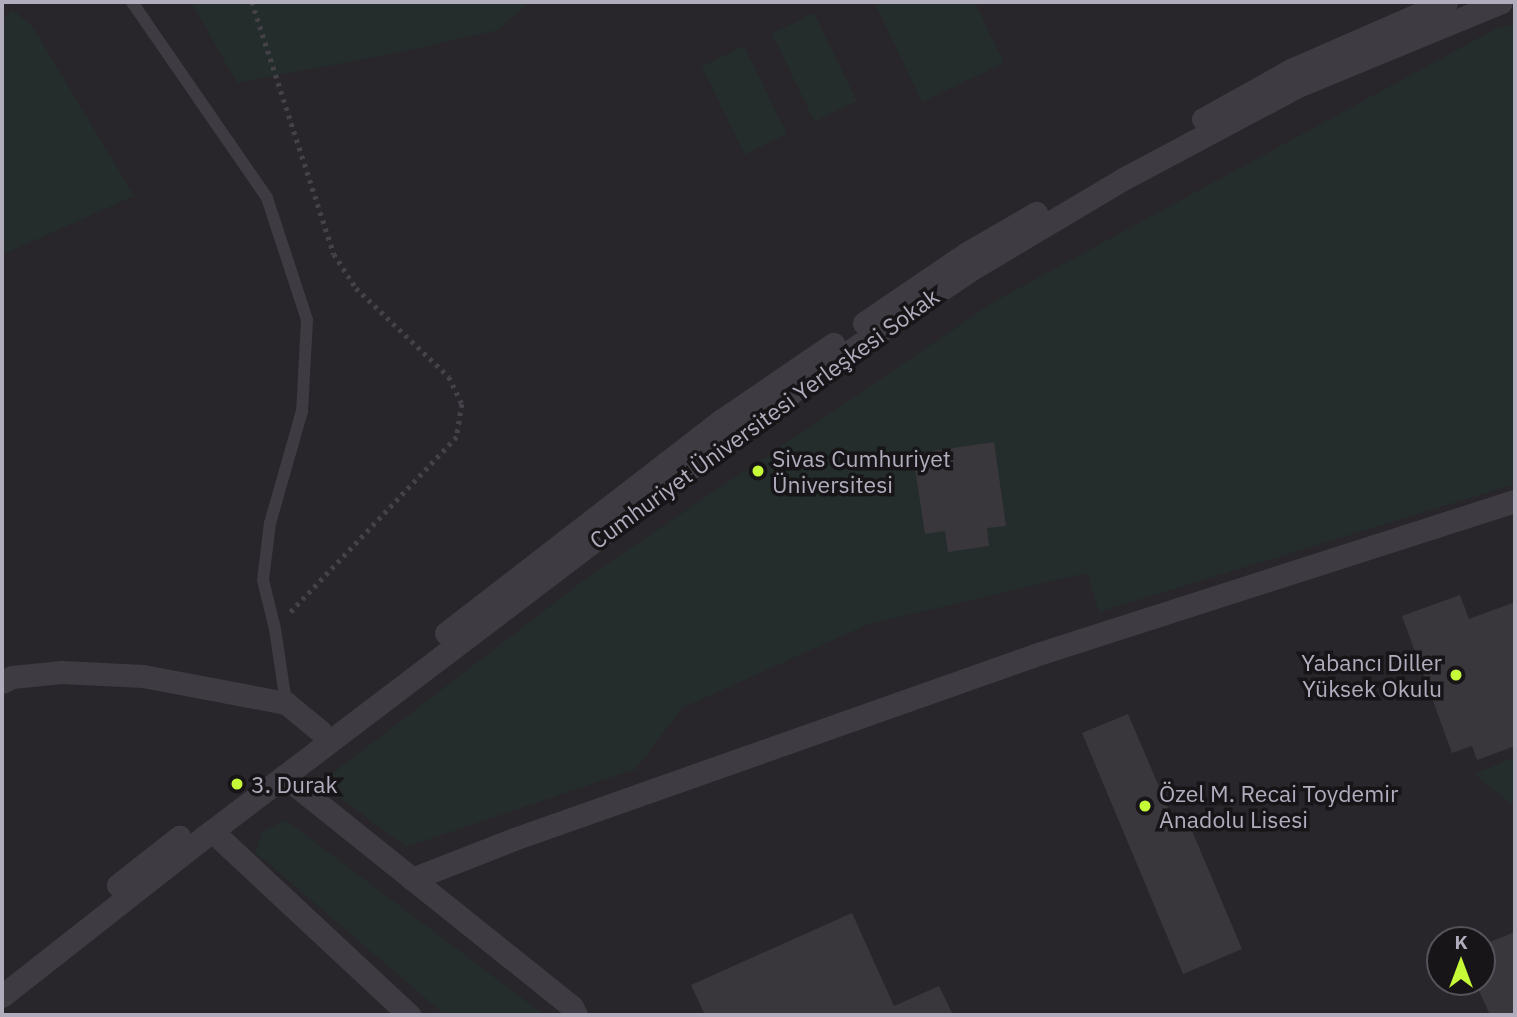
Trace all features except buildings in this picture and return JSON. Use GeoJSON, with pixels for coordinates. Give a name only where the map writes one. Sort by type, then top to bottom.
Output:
{"type":"FeatureCollection","features":[{"type":"Feature","properties":{"kind":"street","name":"Cumhuriyet Üniversitesi Yerleşkesi Sokak"},"geometry":{"type":"LineString","coordinates":[[2,980],[148,861],[722,419],[967,253],[1293,69],[1446,2]]}},
{"type":"Feature","properties":{"kind":"street","name":"Cumhuriyet Üniversitesi Yerleşkesi Sokak"},"geometry":{"type":"LineString","coordinates":[[2,996],[212,831],[732,436],[835,361],[975,267],[1123,179],[1300,85],[1501,2]]}},
{"type":"Feature","properties":{"kind":"street"},"geometry":{"type":"LineString","coordinates":[[412,879],[514,839],[1041,653],[1515,501]]}},
{"type":"Feature","properties":{"kind":"street"},"geometry":{"type":"LineString","coordinates":[[2,682],[12,677],[62,672],[143,676],[286,704],[320,731]]}},
{"type":"Feature","properties":{"kind":"street"},"geometry":{"type":"LineString","coordinates":[[284,776],[572,1007],[576,1015]]}},
{"type":"Feature","properties":{"kind":"street"},"geometry":{"type":"LineString","coordinates":[[212,831],[409,1015]]}},
{"type":"Feature","properties":{"kind":"lane"},"geometry":{"type":"LineString","coordinates":[[132,2],[268,198],[307,320],[302,411],[270,523],[263,580],[275,629],[286,704]]}},
{"type":"Feature","properties":{"kind":"path"},"geometry":{"type":"LineString","coordinates":[[253,2],[334,254],[356,288],[449,377],[460,396],[462,416],[457,437],[275,629]]}},
{"type":"Feature","properties":{"kind":"shaded area","name":"Sivas Cumhuriyet Üniversitesi"},"geometry":{"type":"Polygon","coordinates":[[[2,2],[1515,2],[1515,1015],[2,1015],[2,2]]]}},
{"type":"Feature","properties":{"kind":"shaded area"},"geometry":{"type":"Polygon","coordinates":[[[191,2],[529,2],[498,30],[401,52],[237,83],[191,2]]]}},
{"type":"Feature","properties":{"kind":"shaded area"},"geometry":{"type":"Polygon","coordinates":[[[874,2],[975,2],[1004,63],[922,102],[874,2]]]}},
{"type":"Feature","properties":{"kind":"shaded area"},"geometry":{"type":"Polygon","coordinates":[[[13,10],[32,26],[134,196],[2,255],[2,18],[13,10]]]}},
{"type":"Feature","properties":{"kind":"shaded area"},"geometry":{"type":"Polygon","coordinates":[[[814,13],[857,101],[815,122],[772,34],[814,13]]]}},
{"type":"Feature","properties":{"kind":"shaded area"},"geometry":{"type":"Polygon","coordinates":[[[1515,24],[1515,484],[1099,612],[1087,573],[869,624],[682,708],[636,769],[406,847],[320,783],[592,574],[997,300],[1499,27],[1515,24]]]}},
{"type":"Feature","properties":{"kind":"shaded area"},"geometry":{"type":"Polygon","coordinates":[[[744,46],[787,134],[745,155],[702,67],[744,46]]]}},
{"type":"Feature","properties":{"kind":"shaded area"},"geometry":{"type":"Polygon","coordinates":[[[1515,757],[1515,807],[1474,774],[1515,757]]]}},
{"type":"Feature","properties":{"kind":"shaded area"},"geometry":{"type":"Polygon","coordinates":[[[286,820],[544,1015],[445,1015],[255,852],[263,831],[286,820]]]}},
{"type":"Feature","properties":{"kind":"place","name":"Sivas Cumhuriyet Üniversitesi"},"geometry":{"type":"Point","coordinates":[758,471]}},
{"type":"Feature","properties":{"kind":"place","name":"Yabancı Diller Yüksek Okulu"},"geometry":{"type":"Point","coordinates":[1456,675]}},
{"type":"Feature","properties":{"kind":"place","name":"3. Durak"},"geometry":{"type":"Point","coordinates":[237,784]}},
{"type":"Feature","properties":{"kind":"place","name":"Özel M. Recai Toydemir Anadolu Lisesi"},"geometry":{"type":"Point","coordinates":[1145,806]}}]}
